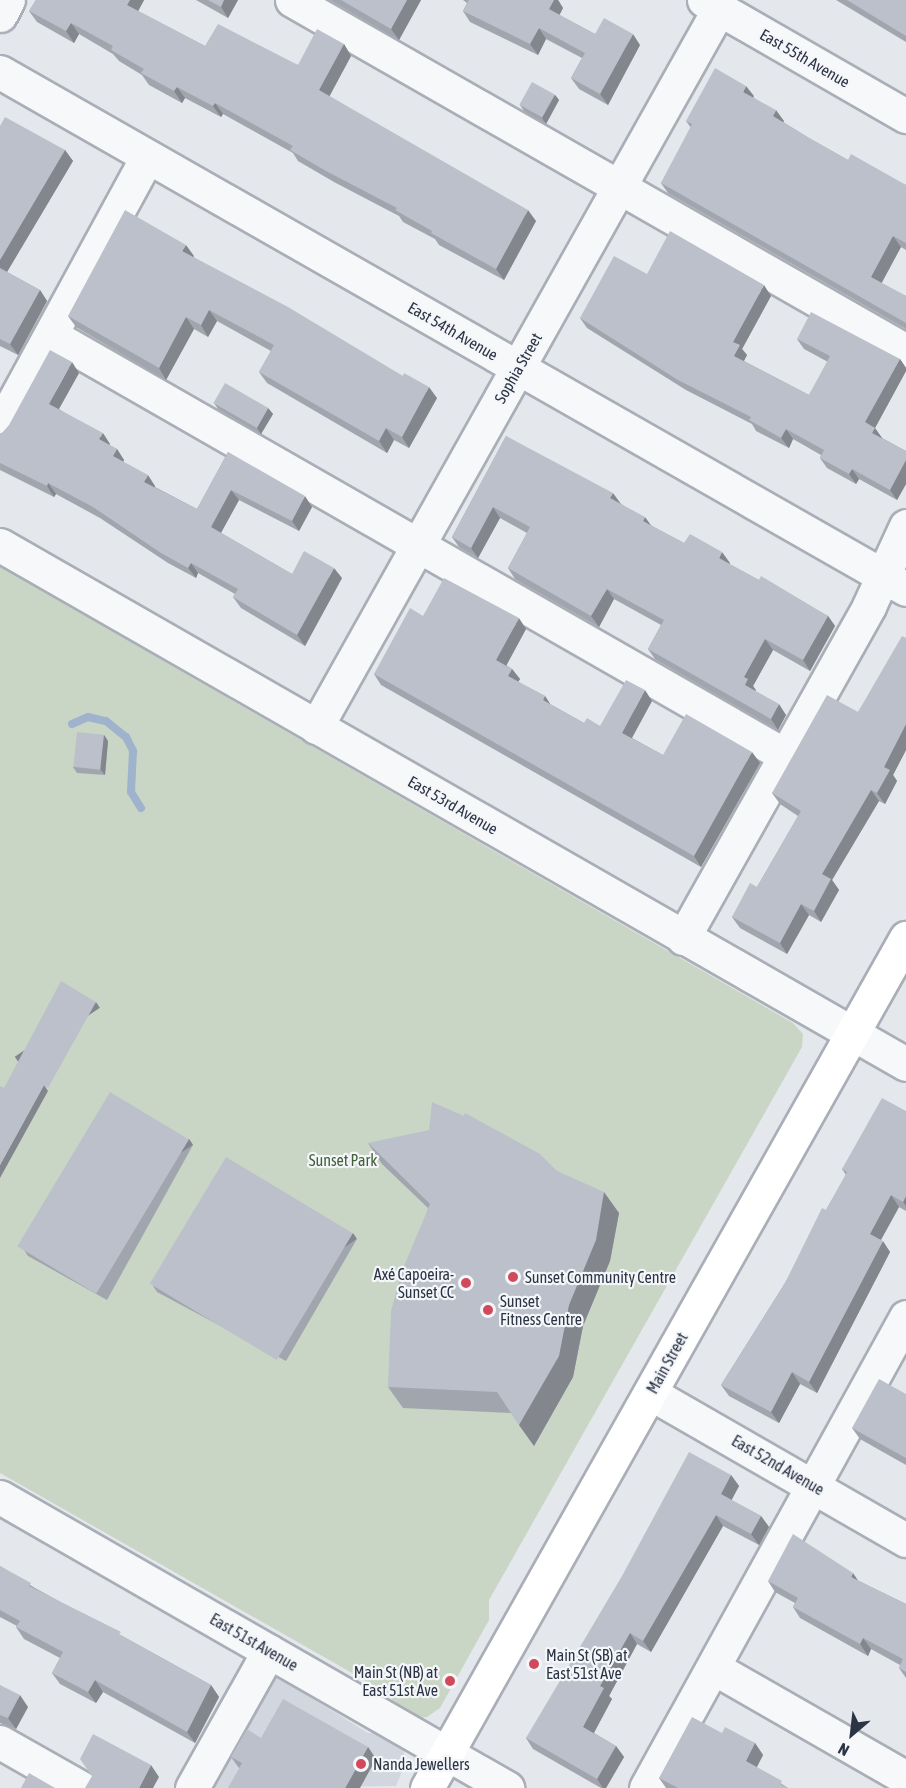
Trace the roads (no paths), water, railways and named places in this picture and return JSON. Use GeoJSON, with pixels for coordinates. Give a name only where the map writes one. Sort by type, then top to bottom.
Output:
{"type":"FeatureCollection","features":[{"type":"Feature","properties":{"kind":"main road","name":"Main Street"},"geometry":{"type":"LineString","coordinates":[[427,1788],[906,938]]}},
{"type":"Feature","properties":{"kind":"street"},"geometry":{"type":"LineString","coordinates":[[0,15],[8,0]]}},
{"type":"Feature","properties":{"kind":"street"},"geometry":{"type":"LineString","coordinates":[[292,0],[906,351]]}},
{"type":"Feature","properties":{"kind":"street","name":"Sophia Street"},"geometry":{"type":"LineString","coordinates":[[316,727],[620,188],[711,4]]}},
{"type":"Feature","properties":{"kind":"street","name":"East 55th Avenue"},"geometry":{"type":"LineString","coordinates":[[711,4],[906,116]]}},
{"type":"Feature","properties":{"kind":"street","name":"East 54th Avenue"},"geometry":{"type":"LineString","coordinates":[[0,72],[894,582]]}},
{"type":"Feature","properties":{"kind":"street"},"geometry":{"type":"LineString","coordinates":[[0,427],[147,157]]}},
{"type":"Feature","properties":{"kind":"street"},"geometry":{"type":"LineString","coordinates":[[51,335],[786,756]]}},
{"type":"Feature","properties":{"kind":"street"},"geometry":{"type":"LineString","coordinates":[[683,938],[786,756],[894,582],[906,526]]}},
{"type":"Feature","properties":{"kind":"street","name":"East 53rd Avenue"},"geometry":{"type":"LineString","coordinates":[[0,545],[906,1064]]}},
{"type":"Feature","properties":{"kind":"street"},"geometry":{"type":"LineString","coordinates":[[646,1788],[906,1317]]}},
{"type":"Feature","properties":{"kind":"street","name":"East 52nd Avenue"},"geometry":{"type":"LineString","coordinates":[[650,1393],[906,1540]]}},
{"type":"Feature","properties":{"kind":"street","name":"East 51st Avenue"},"geometry":{"type":"LineString","coordinates":[[0,1497],[507,1788]]}},
{"type":"Feature","properties":{"kind":"street"},"geometry":{"type":"LineString","coordinates":[[192,1788],[269,1651]]}},
{"type":"Feature","properties":{"kind":"street"},"geometry":{"type":"LineString","coordinates":[[714,1668],[906,1778]]}},
{"type":"Feature","properties":{"kind":"street"},"geometry":{"type":"LineString","coordinates":[[0,1742],[81,1788]]}},
{"type":"Feature","properties":{"kind":"waterway"},"geometry":{"type":"LineString","coordinates":[[72,724],[88,717],[106,721],[126,737],[133,751],[131,792],[141,808]]}},
{"type":"Feature","properties":{"kind":"place","name":"Sunset Community Centre"},"geometry":{"type":"Point","coordinates":[513,1277]}},
{"type":"Feature","properties":{"kind":"place","name":"Axé Capoeira- Sunset CC"},"geometry":{"type":"Point","coordinates":[466,1283]}},
{"type":"Feature","properties":{"kind":"place","name":"Sunset Fitness Centre"},"geometry":{"type":"Point","coordinates":[488,1310]}},
{"type":"Feature","properties":{"kind":"place","name":"Main St (SB) at East 51st Ave"},"geometry":{"type":"Point","coordinates":[534,1664]}},
{"type":"Feature","properties":{"kind":"place","name":"Main St (NB) at East 51st Ave"},"geometry":{"type":"Point","coordinates":[450,1681]}},
{"type":"Feature","properties":{"kind":"place","name":"Nanda Jewellers"},"geometry":{"type":"Point","coordinates":[361,1764]}},
{"type":"Feature","properties":{"kind":"park label","name":"Sunset Park"},"geometry":{"type":"Point","coordinates":[343,1160]}}]}
